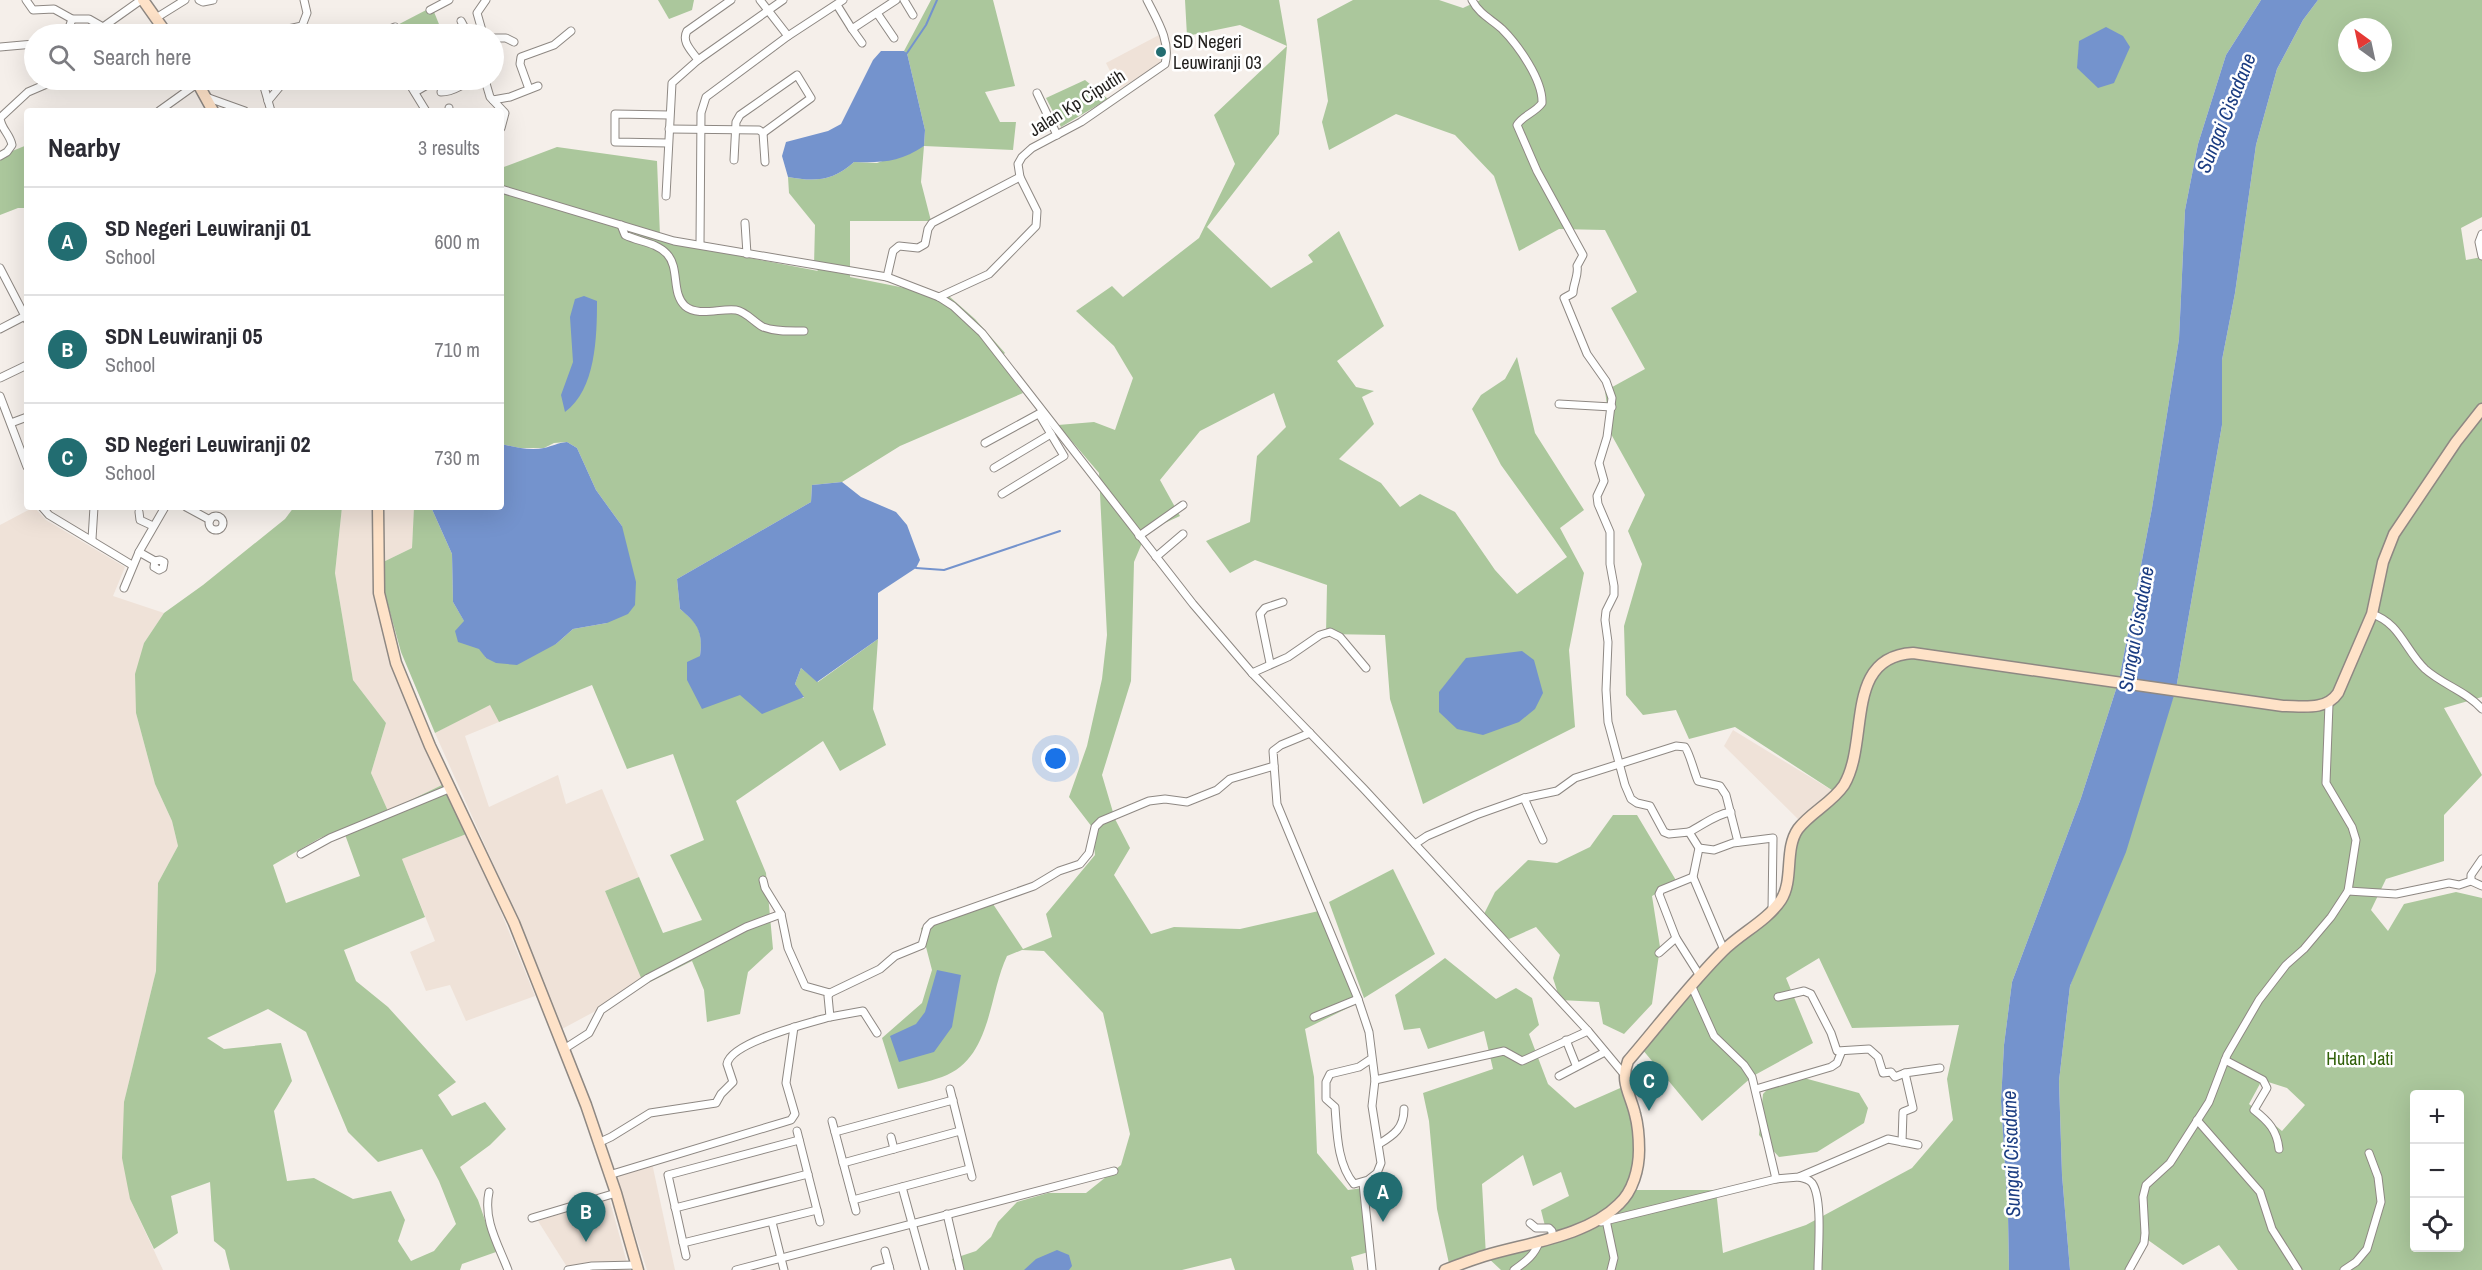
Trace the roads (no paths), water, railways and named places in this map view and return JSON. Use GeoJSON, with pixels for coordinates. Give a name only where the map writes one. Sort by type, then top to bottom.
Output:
{"type":"FeatureCollection","features":[{"type":"Feature","properties":{"kind":"main road"},"geometry":{"type":"LineString","coordinates":[[142,0],[160,24]]}},
{"type":"Feature","properties":{"kind":"main road"},"geometry":{"type":"LineString","coordinates":[[202,90],[212,108]]}},
{"type":"Feature","properties":{"kind":"main road"},"geometry":{"type":"LineString","coordinates":[[1445,1270],[1484,1256],[1552,1238],[1590,1224],[1621,1203],[1631,1188],[1638,1167],[1639,1149],[1635,1114],[1623,1073],[1628,1061],[1724,950],[1772,910],[1784,892],[1792,848],[1798,830],[1831,801],[1844,784],[1854,758],[1867,681],[1880,665],[1901,654],[1913,653],[2283,706],[2329,704],[2338,693],[2372,614],[2383,562],[2394,534],[2456,442],[2482,409]]}},
{"type":"Feature","properties":{"kind":"main road"},"geometry":{"type":"LineString","coordinates":[[378,510],[379,593],[396,663],[411,703],[510,915],[564,1049],[616,1193],[638,1268]]}},
{"type":"Feature","properties":{"kind":"street"},"geometry":{"type":"LineString","coordinates":[[26,0],[33,10],[54,9],[72,19],[89,19],[94,24]]}},
{"type":"Feature","properties":{"kind":"street"},"geometry":{"type":"LineString","coordinates":[[111,24],[142,0]]}},
{"type":"Feature","properties":{"kind":"street"},"geometry":{"type":"LineString","coordinates":[[156,18],[185,0]]}},
{"type":"Feature","properties":{"kind":"street"},"geometry":{"type":"LineString","coordinates":[[199,0],[203,2],[213,0]]}},
{"type":"Feature","properties":{"kind":"street"},"geometry":{"type":"LineString","coordinates":[[303,24],[307,13],[304,0]]}},
{"type":"Feature","properties":{"kind":"street"},"geometry":{"type":"LineString","coordinates":[[430,10],[449,0]]}},
{"type":"Feature","properties":{"kind":"street"},"geometry":{"type":"LineString","coordinates":[[480,24],[477,13],[486,0]]}},
{"type":"Feature","properties":{"kind":"street"},"geometry":{"type":"LineString","coordinates":[[698,60],[684,40],[684,36],[687,31],[731,0]]}},
{"type":"Feature","properties":{"kind":"street"},"geometry":{"type":"LineString","coordinates":[[760,0],[788,36]]}},
{"type":"Feature","properties":{"kind":"street"},"geometry":{"type":"LineString","coordinates":[[666,196],[672,83],[698,60],[783,0]]}},
{"type":"Feature","properties":{"kind":"street"},"geometry":{"type":"LineString","coordinates":[[852,30],[896,0]]}},
{"type":"Feature","properties":{"kind":"street"},"geometry":{"type":"LineString","coordinates":[[904,0],[913,15]]}},
{"type":"Feature","properties":{"kind":"street","name":"Jalan Kp Ciputih"},"geometry":{"type":"LineString","coordinates":[[1020,177],[1018,164],[1022,157],[1081,122],[1165,64],[1168,53],[1166,44],[1147,0]]}},
{"type":"Feature","properties":{"kind":"street"},"geometry":{"type":"LineString","coordinates":[[1472,0],[1481,14],[1501,28],[1522,54],[1539,85],[1542,103],[1537,110],[1520,120],[1517,125],[1537,171],[1583,255],[1577,266],[1573,293],[1564,298],[1587,354],[1611,389],[1607,437],[1599,463],[1604,481],[1597,495],[1598,504],[1610,532],[1612,548],[1610,564],[1614,595],[1606,611],[1605,620],[1608,642],[1606,690],[1608,722],[1625,785],[1631,799],[1650,806],[1664,832],[1669,834],[1689,832],[1707,823],[1719,813],[1731,812]]}},
{"type":"Feature","properties":{"kind":"street"},"geometry":{"type":"LineString","coordinates":[[700,244],[701,113],[706,97],[788,36],[840,2],[852,30],[862,43]]}},
{"type":"Feature","properties":{"kind":"street"},"geometry":{"type":"LineString","coordinates":[[877,13],[894,38]]}},
{"type":"Feature","properties":{"kind":"street"},"geometry":{"type":"LineString","coordinates":[[70,24],[72,19]]}},
{"type":"Feature","properties":{"kind":"street"},"geometry":{"type":"LineString","coordinates":[[529,89],[520,64],[521,57],[554,45],[571,31]]}},
{"type":"Feature","properties":{"kind":"street"},"geometry":{"type":"LineString","coordinates":[[504,38],[514,42]]}},
{"type":"Feature","properties":{"kind":"street"},"geometry":{"type":"LineString","coordinates":[[0,47],[24,45]]}},
{"type":"Feature","properties":{"kind":"street"},"geometry":{"type":"LineString","coordinates":[[734,160],[736,122],[740,115],[797,75],[812,99],[764,133]]}},
{"type":"Feature","properties":{"kind":"street"},"geometry":{"type":"LineString","coordinates":[[493,100],[510,97],[538,86]]}},
{"type":"Feature","properties":{"kind":"street"},"geometry":{"type":"LineString","coordinates":[[0,156],[7,153],[12,144],[10,136],[1,126],[0,118],[33,90]]}},
{"type":"Feature","properties":{"kind":"street"},"geometry":{"type":"LineString","coordinates":[[163,108],[186,90]]}},
{"type":"Feature","properties":{"kind":"street"},"geometry":{"type":"LineString","coordinates":[[265,90],[270,108]]}},
{"type":"Feature","properties":{"kind":"street"},"geometry":{"type":"LineString","coordinates":[[268,101],[277,90]]}},
{"type":"Feature","properties":{"kind":"street"},"geometry":{"type":"LineString","coordinates":[[418,90],[415,92],[424,108]]}},
{"type":"Feature","properties":{"kind":"street"},"geometry":{"type":"LineString","coordinates":[[441,92],[451,90]]}},
{"type":"Feature","properties":{"kind":"street"},"geometry":{"type":"LineString","coordinates":[[489,90],[493,100],[500,108]]}},
{"type":"Feature","properties":{"kind":"street"},"geometry":{"type":"LineString","coordinates":[[1036,93],[1057,135]]}},
{"type":"Feature","properties":{"kind":"street"},"geometry":{"type":"LineString","coordinates":[[206,97],[237,108]]}},
{"type":"Feature","properties":{"kind":"street"},"geometry":{"type":"LineString","coordinates":[[668,143],[615,142],[615,114],[669,115]]}},
{"type":"Feature","properties":{"kind":"street"},"geometry":{"type":"LineString","coordinates":[[669,129],[759,130],[764,133]]}},
{"type":"Feature","properties":{"kind":"street"},"geometry":{"type":"LineString","coordinates":[[764,133],[765,162]]}},
{"type":"Feature","properties":{"kind":"street"},"geometry":{"type":"LineString","coordinates":[[887,277],[893,251],[899,246],[918,248],[926,244],[928,229],[932,223],[1020,177],[1037,211],[1036,226],[989,274],[939,297]]}},
{"type":"Feature","properties":{"kind":"street"},"geometry":{"type":"LineString","coordinates":[[504,190],[674,240],[887,277],[939,297],[953,306],[982,333],[1040,413],[1252,673],[1415,844],[1588,1031],[1623,1073]]}},
{"type":"Feature","properties":{"kind":"street"},"geometry":{"type":"LineString","coordinates":[[745,223],[747,254]]}},
{"type":"Feature","properties":{"kind":"street"},"geometry":{"type":"LineString","coordinates":[[621,225],[625,235],[654,244],[667,254],[673,269],[678,294],[684,305],[690,309],[738,310],[771,330],[804,331]]}},
{"type":"Feature","properties":{"kind":"street"},"geometry":{"type":"LineString","coordinates":[[2482,234],[2479,243],[2482,256]]}},
{"type":"Feature","properties":{"kind":"street"},"geometry":{"type":"LineString","coordinates":[[0,268],[3,280],[24,315]]}},
{"type":"Feature","properties":{"kind":"street"},"geometry":{"type":"LineString","coordinates":[[0,329],[24,319]]}},
{"type":"Feature","properties":{"kind":"street"},"geometry":{"type":"LineString","coordinates":[[0,378],[24,366]]}},
{"type":"Feature","properties":{"kind":"street"},"geometry":{"type":"LineString","coordinates":[[0,396],[24,459]]}},
{"type":"Feature","properties":{"kind":"street"},"geometry":{"type":"LineString","coordinates":[[1559,404],[1611,407]]}},
{"type":"Feature","properties":{"kind":"street"},"geometry":{"type":"LineString","coordinates":[[1002,494],[1064,456],[1040,413]]}},
{"type":"Feature","properties":{"kind":"street"},"geometry":{"type":"LineString","coordinates":[[985,443],[1040,413]]}},
{"type":"Feature","properties":{"kind":"street"},"geometry":{"type":"LineString","coordinates":[[11,423],[24,418]]}},
{"type":"Feature","properties":{"kind":"street"},"geometry":{"type":"LineString","coordinates":[[994,468],[1051,434]]}},
{"type":"Feature","properties":{"kind":"street"},"geometry":{"type":"LineString","coordinates":[[1139,536],[1183,505]]}},
{"type":"Feature","properties":{"kind":"street"},"geometry":{"type":"LineString","coordinates":[[45,510],[132,565]]}},
{"type":"Feature","properties":{"kind":"street"},"geometry":{"type":"LineString","coordinates":[[92,539],[94,510]]}},
{"type":"Feature","properties":{"kind":"street"},"geometry":{"type":"LineString","coordinates":[[124,588],[132,565],[163,510]]}},
{"type":"Feature","properties":{"kind":"street"},"geometry":{"type":"LineString","coordinates":[[192,510],[210,520]]}},
{"type":"Feature","properties":{"kind":"street"},"geometry":{"type":"LineString","coordinates":[[139,512],[140,520],[153,526]]}},
{"type":"Feature","properties":{"kind":"street"},"geometry":{"type":"LineString","coordinates":[[1156,557],[1183,534]]}},
{"type":"Feature","properties":{"kind":"street"},"geometry":{"type":"LineString","coordinates":[[139,552],[154,561]]}},
{"type":"Feature","properties":{"kind":"street"},"geometry":{"type":"LineString","coordinates":[[1270,663],[1260,614],[1265,609],[1283,602]]}},
{"type":"Feature","properties":{"kind":"street"},"geometry":{"type":"LineString","coordinates":[[2372,614],[2384,618],[2393,626],[2424,668],[2439,680],[2473,699],[2482,709]]}},
{"type":"Feature","properties":{"kind":"street"},"geometry":{"type":"LineString","coordinates":[[1252,673],[1270,663],[1288,657],[1320,635],[1330,632],[1340,637],[1366,668]]}},
{"type":"Feature","properties":{"kind":"street"},"geometry":{"type":"LineString","coordinates":[[2129,1270],[2144,1243],[2143,1197],[2146,1185],[2170,1163],[2209,1102],[2225,1060],[2259,1000],[2286,965],[2304,949],[2331,917],[2348,891],[2356,840],[2352,827],[2326,783],[2329,704]]}},
{"type":"Feature","properties":{"kind":"street"},"geometry":{"type":"LineString","coordinates":[[1310,733],[1275,748],[1277,804],[1358,999],[1369,1032],[1375,1080],[1372,1106],[1379,1144],[1380,1168],[1363,1183],[1354,1184],[1345,1171],[1338,1146],[1335,1107],[1326,1099],[1325,1087],[1330,1074],[1359,1067],[1371,1059]]}},
{"type":"Feature","properties":{"kind":"street"},"geometry":{"type":"LineString","coordinates":[[1415,844],[1427,836],[1476,815],[1524,798],[1557,791],[1575,778],[1676,746],[1685,747],[1689,753],[1689,763],[1698,781],[1720,786],[1726,795],[1738,842]]}},
{"type":"Feature","properties":{"kind":"street"},"geometry":{"type":"LineString","coordinates":[[763,880],[781,914],[788,948],[806,986],[830,993],[880,969],[895,956],[921,945],[927,927],[932,922],[1034,886],[1059,871],[1080,864],[1089,853],[1095,826],[1101,820],[1149,801],[1166,799],[1187,802],[1217,790],[1230,779],[1274,766]]}},
{"type":"Feature","properties":{"kind":"street"},"geometry":{"type":"LineString","coordinates":[[301,854],[330,838],[451,788]]}},
{"type":"Feature","properties":{"kind":"street"},"geometry":{"type":"LineString","coordinates":[[1524,798],[1544,840]]}},
{"type":"Feature","properties":{"kind":"street"},"geometry":{"type":"LineString","coordinates":[[1689,832],[1699,848],[1693,877],[1724,950]]}},
{"type":"Feature","properties":{"kind":"street"},"geometry":{"type":"LineString","coordinates":[[1699,848],[1714,850],[1738,842],[1773,838],[1772,910]]}},
{"type":"Feature","properties":{"kind":"street"},"geometry":{"type":"LineString","coordinates":[[2471,881],[2471,875],[2482,859]]}},
{"type":"Feature","properties":{"kind":"street"},"geometry":{"type":"LineString","coordinates":[[1693,877],[1661,890],[1659,894],[1676,938],[1700,976]]}},
{"type":"Feature","properties":{"kind":"street"},"geometry":{"type":"LineString","coordinates":[[2348,891],[2396,894],[2449,883],[2459,885],[2471,881],[2482,886]]}},
{"type":"Feature","properties":{"kind":"street"},"geometry":{"type":"LineString","coordinates":[[564,1049],[589,1033],[601,1010],[640,983],[746,927],[781,914]]}},
{"type":"Feature","properties":{"kind":"street"},"geometry":{"type":"LineString","coordinates":[[1659,953],[1676,938]]}},
{"type":"Feature","properties":{"kind":"street"},"geometry":{"type":"LineString","coordinates":[[1692,987],[1714,1036],[1744,1065],[1756,1089],[1776,1179]]}},
{"type":"Feature","properties":{"kind":"street"},"geometry":{"type":"LineString","coordinates":[[1778,997],[1804,991],[1810,994],[1831,1033],[1835,1048],[1841,1053],[1869,1049],[1878,1057],[1883,1073],[1891,1072],[1895,1077],[1905,1073],[1940,1068]]}},
{"type":"Feature","properties":{"kind":"street"},"geometry":{"type":"LineString","coordinates":[[830,993],[828,996],[830,1017]]}},
{"type":"Feature","properties":{"kind":"street"},"geometry":{"type":"LineString","coordinates":[[1314,1017],[1358,999]]}},
{"type":"Feature","properties":{"kind":"street"},"geometry":{"type":"LineString","coordinates":[[598,1143],[650,1113],[716,1103],[733,1082],[727,1064],[731,1054],[767,1036],[830,1017],[864,1011],[877,1033]]}},
{"type":"Feature","properties":{"kind":"street"},"geometry":{"type":"LineString","coordinates":[[609,1175],[791,1120],[795,1114],[786,1083],[794,1028]]}},
{"type":"Feature","properties":{"kind":"street"},"geometry":{"type":"LineString","coordinates":[[1375,1080],[1504,1051],[1522,1061],[1588,1031]]}},
{"type":"Feature","properties":{"kind":"street"},"geometry":{"type":"LineString","coordinates":[[1566,1040],[1576,1065]]}},
{"type":"Feature","properties":{"kind":"street"},"geometry":{"type":"LineString","coordinates":[[1559,1076],[1576,1065],[1605,1052]]}},
{"type":"Feature","properties":{"kind":"street"},"geometry":{"type":"LineString","coordinates":[[1756,1089],[1831,1067],[1841,1053]]}},
{"type":"Feature","properties":{"kind":"street"},"geometry":{"type":"LineString","coordinates":[[2225,1060],[2263,1080],[2267,1088],[2254,1110],[2270,1123],[2278,1138],[2279,1149]]}},
{"type":"Feature","properties":{"kind":"street"},"geometry":{"type":"LineString","coordinates":[[1902,1142],[1903,1112],[1913,1108],[1905,1073]]}},
{"type":"Feature","properties":{"kind":"street"},"geometry":{"type":"LineString","coordinates":[[950,1089],[972,1177]]}},
{"type":"Feature","properties":{"kind":"street"},"geometry":{"type":"LineString","coordinates":[[835,1132],[953,1100]]}},
{"type":"Feature","properties":{"kind":"street"},"geometry":{"type":"LineString","coordinates":[[1379,1144],[1399,1130],[1404,1119],[1404,1109]]}},
{"type":"Feature","properties":{"kind":"street"},"geometry":{"type":"LineString","coordinates":[[832,1120],[856,1211]]}},
{"type":"Feature","properties":{"kind":"street"},"geometry":{"type":"LineString","coordinates":[[2197,1120],[2260,1192],[2272,1229],[2298,1270]]}},
{"type":"Feature","properties":{"kind":"street"},"geometry":{"type":"LineString","coordinates":[[797,1131],[820,1222]]}},
{"type":"Feature","properties":{"kind":"street"},"geometry":{"type":"LineString","coordinates":[[843,1163],[960,1131]]}},
{"type":"Feature","properties":{"kind":"street"},"geometry":{"type":"LineString","coordinates":[[891,1137],[894,1149]]}},
{"type":"Feature","properties":{"kind":"street"},"geometry":{"type":"LineString","coordinates":[[1590,1224],[1776,1179],[1799,1177],[1888,1139],[1918,1145]]}},
{"type":"Feature","properties":{"kind":"street"},"geometry":{"type":"LineString","coordinates":[[686,1256],[668,1175],[672,1172],[799,1140]]}},
{"type":"Feature","properties":{"kind":"street"},"geometry":{"type":"LineString","coordinates":[[2344,1270],[2356,1262],[2367,1249],[2381,1202],[2378,1177],[2369,1153]]}},
{"type":"Feature","properties":{"kind":"street"},"geometry":{"type":"LineString","coordinates":[[853,1200],[969,1168]]}},
{"type":"Feature","properties":{"kind":"street"},"geometry":{"type":"LineString","coordinates":[[736,1270],[1114,1171]]}},
{"type":"Feature","properties":{"kind":"street"},"geometry":{"type":"LineString","coordinates":[[675,1208],[808,1174]]}},
{"type":"Feature","properties":{"kind":"street"},"geometry":{"type":"LineString","coordinates":[[1799,1177],[1813,1184],[1818,1198],[1818,1270]]}},
{"type":"Feature","properties":{"kind":"street"},"geometry":{"type":"LineString","coordinates":[[1363,1183],[1372,1270]]}},
{"type":"Feature","properties":{"kind":"street"},"geometry":{"type":"LineString","coordinates":[[902,1187],[925,1270]]}},
{"type":"Feature","properties":{"kind":"street"},"geometry":{"type":"LineString","coordinates":[[489,1192],[487,1217],[508,1270]]}},
{"type":"Feature","properties":{"kind":"street"},"geometry":{"type":"LineString","coordinates":[[532,1218],[616,1193]]}},
{"type":"Feature","properties":{"kind":"street"},"geometry":{"type":"LineString","coordinates":[[683,1243],[817,1210]]}},
{"type":"Feature","properties":{"kind":"street"},"geometry":{"type":"LineString","coordinates":[[947,1214],[960,1270]]}},
{"type":"Feature","properties":{"kind":"street"},"geometry":{"type":"LineString","coordinates":[[1606,1220],[1614,1258],[1611,1270]]}},
{"type":"Feature","properties":{"kind":"street"},"geometry":{"type":"LineString","coordinates":[[771,1222],[784,1270]]}},
{"type":"Feature","properties":{"kind":"street"},"geometry":{"type":"LineString","coordinates":[[1530,1223],[1536,1228],[1549,1227],[1552,1231],[1552,1238]]}},
{"type":"Feature","properties":{"kind":"street"},"geometry":{"type":"LineString","coordinates":[[1514,1270],[1527,1261],[1537,1249],[1539,1242]]}},
{"type":"Feature","properties":{"kind":"street"},"geometry":{"type":"LineString","coordinates":[[874,1270],[889,1268],[885,1251]]}},
{"type":"Feature","properties":{"kind":"street"},"geometry":{"type":"LineString","coordinates":[[568,1270],[592,1266],[638,1268]]}},
{"type":"Feature","properties":{"kind":"water","name":"Sungai Cisadane"},"geometry":{"type":"Polygon","coordinates":[[[2261,0],[2318,0],[2303,20],[2277,69],[2256,145],[2235,293],[2222,360],[2222,425],[2176,689],[2126,852],[2070,986],[2059,1081],[2062,1175],[2070,1270],[2009,1270],[2001,1101],[2004,1045],[2012,982],[2081,798],[2119,680],[2152,508],[2179,339],[2185,210],[2198,144],[2226,55],[2261,0]]]}},
{"type":"Feature","properties":{"kind":"water"},"geometry":{"type":"Polygon","coordinates":[[[2106,27],[2123,36],[2130,47],[2114,83],[2098,88],[2077,68],[2079,41],[2106,27]]]}},
{"type":"Feature","properties":{"kind":"water"},"geometry":{"type":"Polygon","coordinates":[[[881,51],[907,53],[925,130],[924,146],[899,158],[854,162],[839,173],[823,178],[788,177],[782,156],[786,142],[828,131],[841,124],[873,60],[881,51]]]}},
{"type":"Feature","properties":{"kind":"water"},"geometry":{"type":"Polygon","coordinates":[[[584,296],[597,301],[593,361],[583,390],[565,412],[561,395],[573,362],[570,317],[575,299],[584,296]]]}},
{"type":"Feature","properties":{"kind":"water"},"geometry":{"type":"Polygon","coordinates":[[[567,442],[577,448],[596,490],[622,526],[636,582],[635,605],[628,614],[607,623],[573,629],[556,644],[517,665],[496,663],[486,658],[479,649],[458,642],[455,631],[464,621],[453,602],[452,554],[432,510],[504,510],[504,445],[533,449],[567,442]]]}},
{"type":"Feature","properties":{"kind":"water"},"geometry":{"type":"Polygon","coordinates":[[[842,482],[861,497],[896,512],[907,525],[920,560],[916,568],[878,593],[878,639],[817,682],[801,668],[795,684],[804,697],[762,714],[740,695],[702,709],[687,680],[687,662],[700,656],[700,635],[695,624],[680,609],[677,579],[811,502],[812,485],[842,482]]]}},
{"type":"Feature","properties":{"kind":"water"},"geometry":{"type":"Polygon","coordinates":[[[1522,651],[1534,660],[1543,693],[1535,709],[1519,722],[1483,735],[1457,729],[1439,712],[1439,692],[1466,658],[1522,651]]]}},
{"type":"Feature","properties":{"kind":"water"},"geometry":{"type":"Polygon","coordinates":[[[937,970],[961,975],[952,1027],[934,1052],[899,1062],[890,1036],[916,1024],[925,1012],[937,970]]]}},
{"type":"Feature","properties":{"kind":"water"},"geometry":{"type":"Polygon","coordinates":[[[1057,1250],[1069,1255],[1072,1266],[1069,1270],[1024,1270],[1036,1259],[1057,1250]]]}},
{"type":"Feature","properties":{"kind":"waterway"},"geometry":{"type":"LineString","coordinates":[[907,53],[926,25],[937,0]]}},
{"type":"Feature","properties":{"kind":"waterway"},"geometry":{"type":"LineString","coordinates":[[916,568],[944,570],[1060,531]]}},
{"type":"Feature","properties":{"kind":"place","name":"SD Negeri Leuwiranji 03"},"geometry":{"type":"Point","coordinates":[1161,52]}},
{"type":"Feature","properties":{"kind":"place","name":"SD Negeri Leuwiranji 02"},"geometry":{"type":"Point","coordinates":[1649,1111]}},
{"type":"Feature","properties":{"kind":"place","name":"SD Negeri Leuwiranji 01"},"geometry":{"type":"Point","coordinates":[1383,1222]}},
{"type":"Feature","properties":{"kind":"place","name":"SDN Leuwiranji 05"},"geometry":{"type":"Point","coordinates":[586,1242]}},
{"type":"Feature","properties":{"kind":"park label","name":"Hutan Jati"},"geometry":{"type":"Point","coordinates":[2360,1059]}}]}
